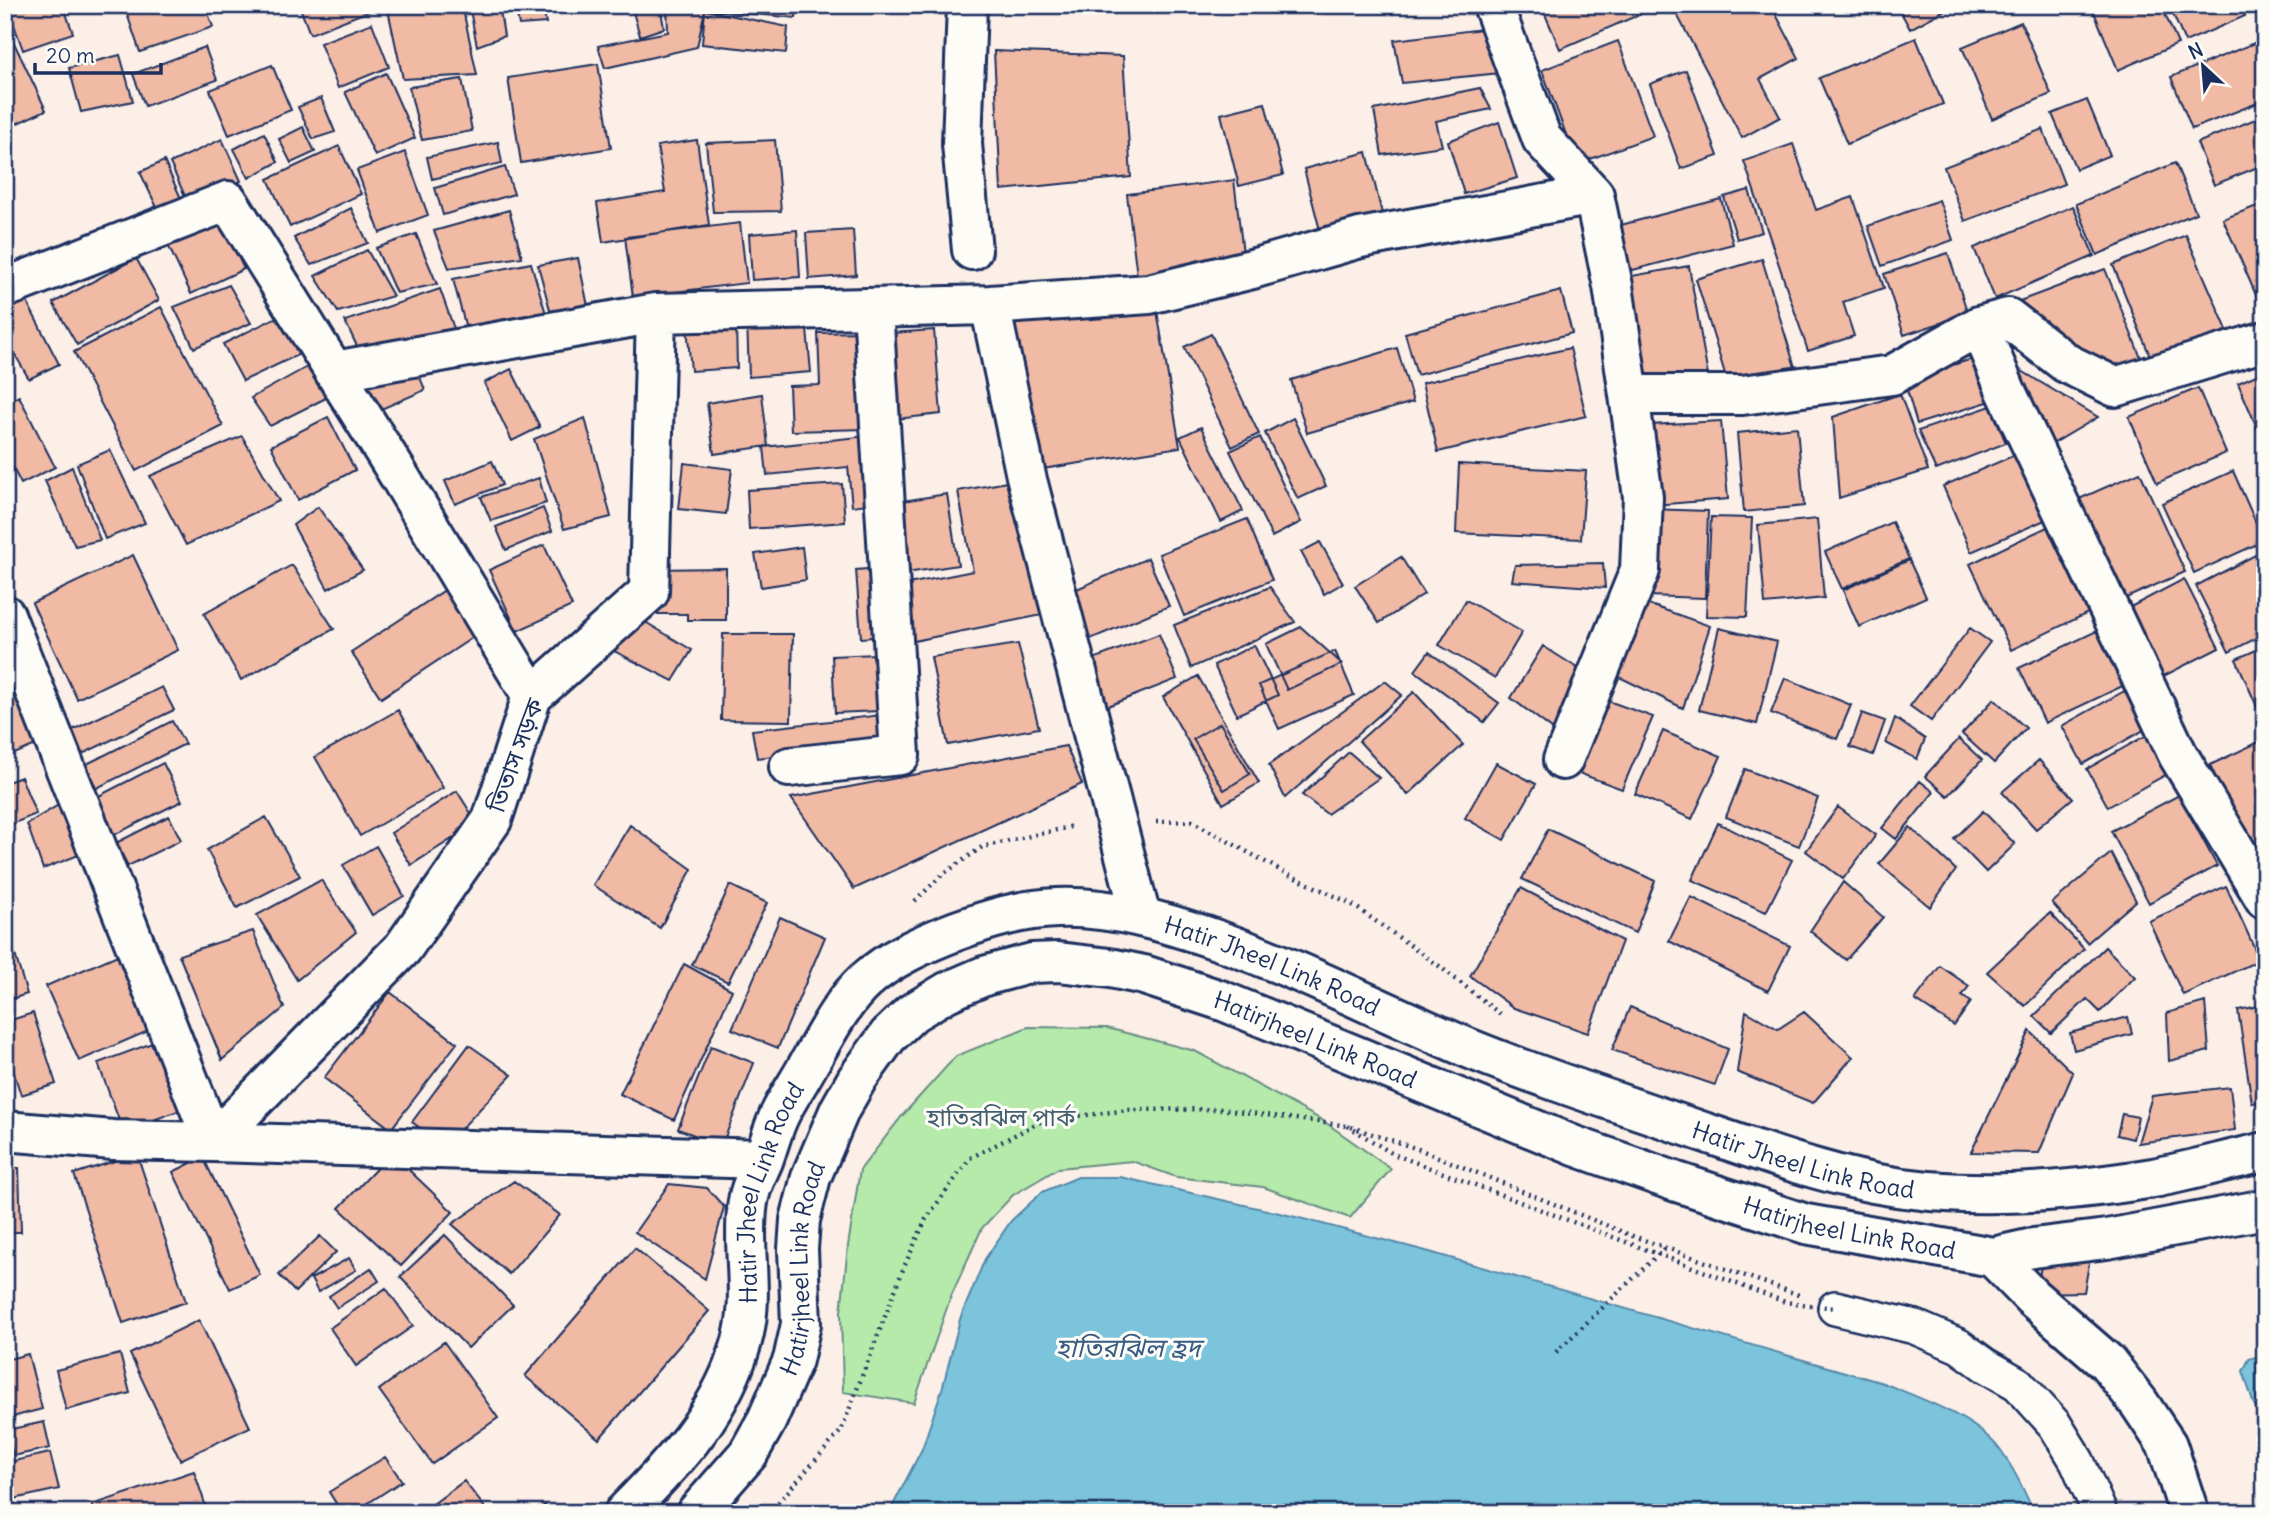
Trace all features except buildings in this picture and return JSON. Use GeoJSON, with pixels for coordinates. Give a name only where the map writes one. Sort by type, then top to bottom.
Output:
{"type":"FeatureCollection","features":[{"type":"Feature","properties":{"kind":"street"},"geometry":{"type":"LineString","coordinates":[[967,5],[962,144],[972,250]]}},
{"type":"Feature","properties":{"kind":"street"},"geometry":{"type":"LineString","coordinates":[[1493,5],[1542,139],[1594,195],[1614,286],[1643,497],[1640,570],[1563,760]]}},
{"type":"Feature","properties":{"kind":"street"},"geometry":{"type":"LineString","coordinates":[[335,372],[656,313],[990,305],[1150,294],[1360,238],[1594,195]]}},
{"type":"Feature","properties":{"kind":"street"},"geometry":{"type":"LineString","coordinates":[[5,288],[228,201],[532,696]]}},
{"type":"Feature","properties":{"kind":"street"},"geometry":{"type":"LineString","coordinates":[[990,305],[1026,476],[1141,917]]}},
{"type":"Feature","properties":{"kind":"street"},"geometry":{"type":"LineString","coordinates":[[789,767],[900,755],[873,308]]}},
{"type":"Feature","properties":{"kind":"street","name":"তিতাস সড়ক"},"geometry":{"type":"LineString","coordinates":[[213,1142],[403,948],[492,820],[532,696],[649,592],[656,313]]}},
{"type":"Feature","properties":{"kind":"street"},"geometry":{"type":"LineString","coordinates":[[1629,395],[1742,395],[1892,374],[1979,326],[2008,318],[2066,363],[2115,387],[2265,341]]}},
{"type":"Feature","properties":{"kind":"street"},"geometry":{"type":"LineString","coordinates":[[1979,326],[2006,391],[2178,755],[2265,899]]}},
{"type":"Feature","properties":{"kind":"street"},"geometry":{"type":"LineString","coordinates":[[5,615],[213,1142]]}},
{"type":"Feature","properties":{"kind":"street","name":"Hatir Jheel Link Road"},"geometry":{"type":"LineString","coordinates":[[624,1513],[676,1461],[705,1423],[724,1390],[740,1352],[750,1296],[747,1211],[750,1188],[779,1115],[828,1029],[866,980],[890,963],[927,942],[970,926],[1030,910],[1100,910],[1141,917],[1194,932],[1259,955],[1470,1048],[1549,1079],[1791,1161],[1878,1184],[1975,1193],[2050,1191],[2155,1178],[2265,1152]]}},
{"type":"Feature","properties":{"kind":"street","name":"Hatirjheel Link Road"},"geometry":{"type":"LineString","coordinates":[[696,1513],[748,1454],[772,1411],[793,1360],[801,1324],[798,1249],[800,1220],[811,1177],[840,1109],[857,1079],[888,1036],[912,1013],[947,992],[984,976],[1032,963],[1068,962],[1110,968],[1144,975],[1223,1001],[1575,1146],[1806,1224],[1993,1257],[2052,1244],[2107,1239],[2265,1209]]}},
{"type":"Feature","properties":{"kind":"street"},"geometry":{"type":"LineString","coordinates":[[5,1131],[113,1140],[763,1159]]}},
{"type":"Feature","properties":{"kind":"street"},"geometry":{"type":"LineString","coordinates":[[1993,1257],[2032,1297],[2107,1362],[2123,1382],[2167,1445],[2189,1513]]}},
{"type":"Feature","properties":{"kind":"street"},"geometry":{"type":"LineString","coordinates":[[1835,1308],[1915,1327],[1959,1346],[2018,1384],[2055,1425],[2077,1461],[2100,1513]]}},
{"type":"Feature","properties":{"kind":"path"},"geometry":{"type":"LineString","coordinates":[[769,1513],[841,1431],[904,1267],[926,1219],[970,1158],[1044,1120],[1129,1110],[1222,1109],[1348,1126],[1421,1150],[1666,1247],[1835,1308]]}},
{"type":"Feature","properties":{"kind":"path"},"geometry":{"type":"LineString","coordinates":[[1348,1126],[1393,1154],[1785,1302],[1835,1308]]}},
{"type":"Feature","properties":{"kind":"path"},"geometry":{"type":"LineString","coordinates":[[1556,1352],[1666,1247]]}},
{"type":"Feature","properties":{"kind":"green space","name":"হাতিরঝিল পার্ক"},"geometry":{"type":"Polygon","coordinates":[[[1028,1027],[1107,1028],[1195,1051],[1322,1120],[1391,1169],[1350,1218],[1263,1187],[1176,1177],[1132,1161],[1059,1168],[1013,1195],[982,1228],[951,1296],[914,1403],[843,1392],[841,1312],[860,1170],[902,1116],[956,1056],[1028,1027]]]}},
{"type":"Feature","properties":{"kind":"water","name":"হাতিরঝিল হ্রদ"},"geometry":{"type":"Polygon","coordinates":[[[1078,1177],[1120,1177],[1284,1214],[1426,1251],[1883,1383],[1944,1409],[1986,1435],[2008,1462],[2034,1513],[889,1513],[922,1449],[943,1386],[960,1319],[985,1259],[1011,1221],[1042,1192],[1078,1177]]]}},
{"type":"Feature","properties":{"kind":"water"},"geometry":{"type":"Polygon","coordinates":[[[2265,1354],[2265,1426],[2253,1402],[2243,1371],[2249,1359],[2265,1354]]]}}]}
